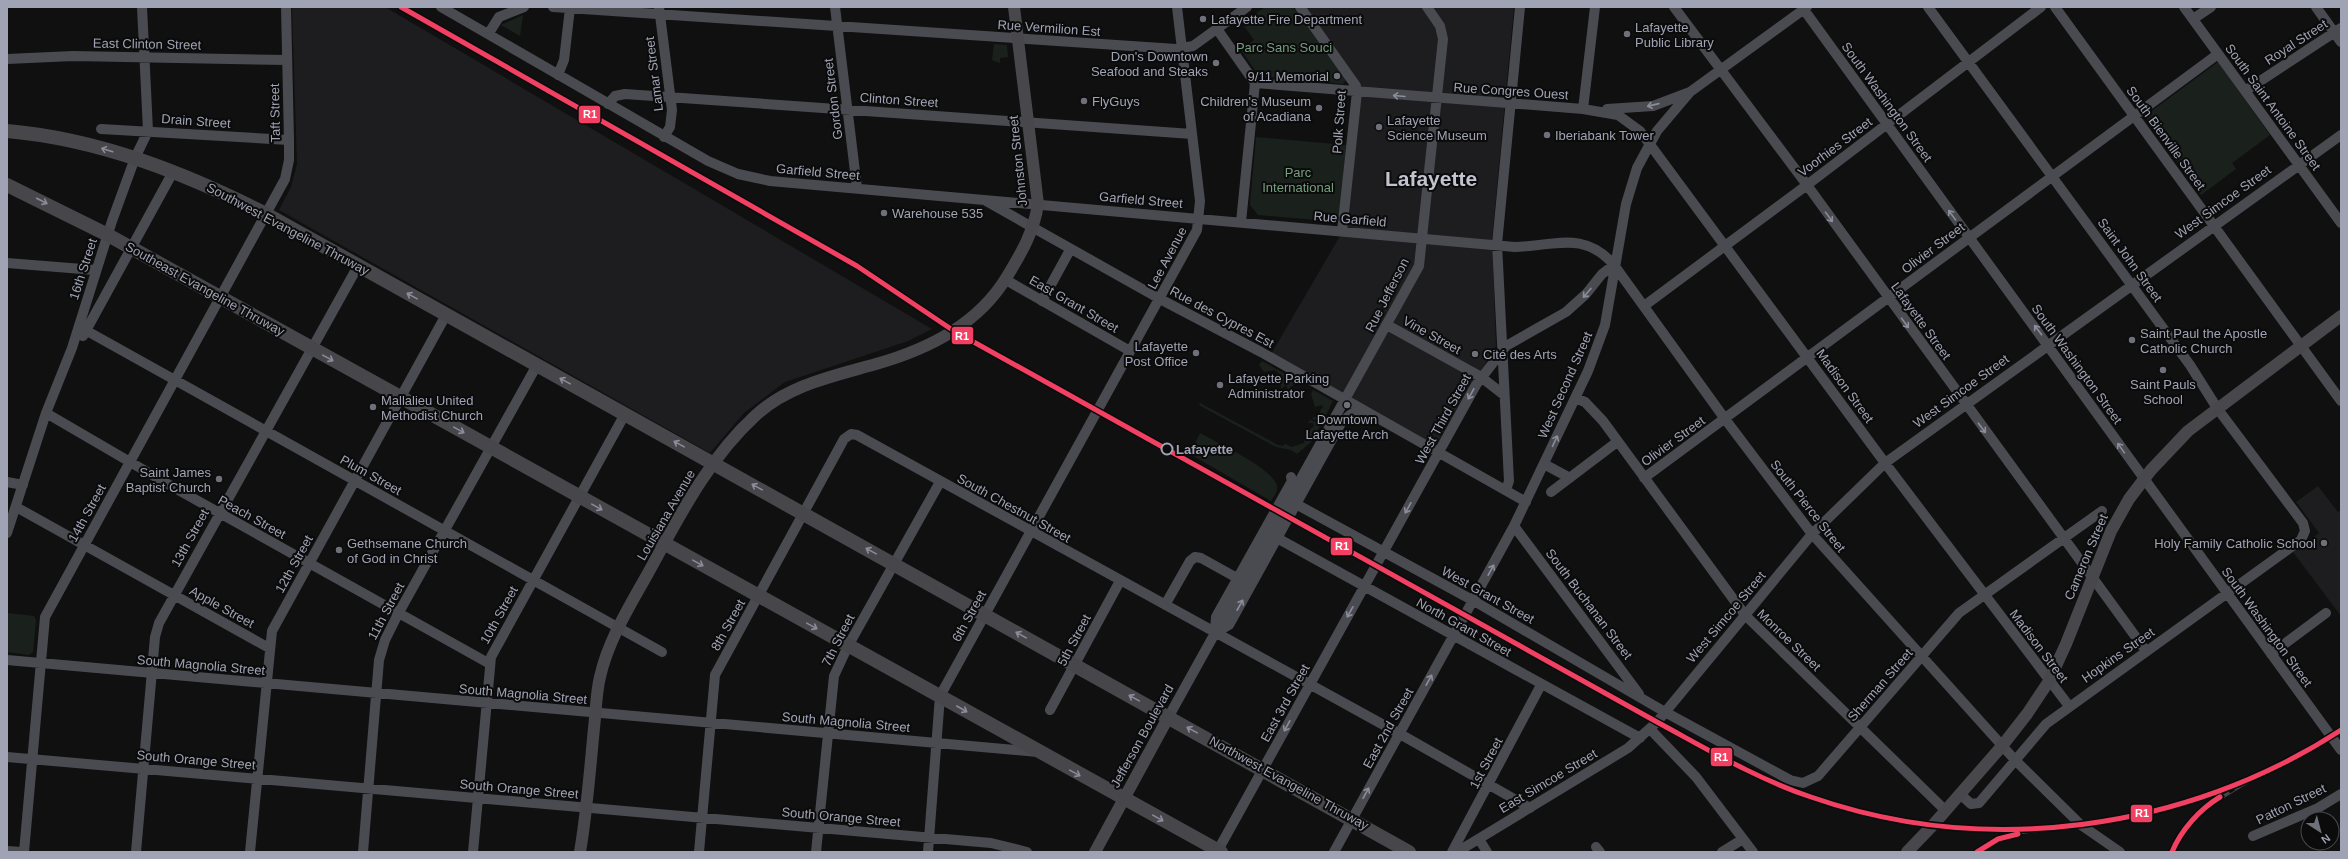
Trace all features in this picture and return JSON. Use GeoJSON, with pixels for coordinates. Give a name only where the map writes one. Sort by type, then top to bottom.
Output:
{"type":"FeatureCollection","features":[{"type":"Feature","properties":{"kind":"highway","name":"Southwest Evangeline Thruway"},"geometry":{"type":"LineString","coordinates":[[7,131],[72,141],[135,158],[212,187],[266,214],[713,464],[804,513]]}},
{"type":"Feature","properties":{"kind":"highway","name":"Southeast Evangeline Thruway"},"geometry":{"type":"LineString","coordinates":[[7,185],[108,235],[940,696],[1218,852]]}},
{"type":"Feature","properties":{"kind":"highway","name":"Northwest Evangeline Thruway"},"geometry":{"type":"LineString","coordinates":[[804,513],[1353,819],[1409,852]]}},
{"type":"Feature","properties":{"kind":"main road","name":"Johnston Street"},"geometry":{"type":"LineString","coordinates":[[954,331],[979,312],[1006,280],[1033,228],[1038,204],[1014,7]]}},
{"type":"Feature","properties":{"kind":"main road","name":"Cameron Street"},"geometry":{"type":"LineString","coordinates":[[1907,852],[2002,746],[2027,714],[2049,681],[2066,644],[2092,576],[2118,518],[2144,480],[2177,440],[2341,316]]}},
{"type":"Feature","properties":{"kind":"main road","name":"Louisiana Avenue"},"geometry":{"type":"LineString","coordinates":[[580,852],[587,807],[599,682],[605,658],[619,627],[682,510],[713,464],[754,416],[781,396],[811,383],[914,352],[933,344],[954,331]]}},
{"type":"Feature","properties":{"kind":"main road","name":"Jefferson Boulevard"},"geometry":{"type":"LineString","coordinates":[[1095,852],[1168,716]]}},
{"type":"Feature","properties":{"kind":"street","name":"16th Street"},"geometry":{"type":"LineString","coordinates":[[7,533],[46,413],[72,348],[95,270],[135,158],[148,131],[142,7]]}},
{"type":"Feature","properties":{"kind":"street","name":"Taft Street"},"geometry":{"type":"LineString","coordinates":[[266,214],[285,179],[289,160],[286,7]]}},
{"type":"Feature","properties":{"kind":"street","name":"Garfield Street"},"geometry":{"type":"LineString","coordinates":[[441,7],[473,24],[664,137],[708,161],[738,174],[770,181],[1200,219]]}},
{"type":"Feature","properties":{"kind":"street"},"geometry":{"type":"LineString","coordinates":[[473,24],[499,17],[524,7]]}},
{"type":"Feature","properties":{"kind":"street","name":"Rue Vermilion Est"},"geometry":{"type":"LineString","coordinates":[[553,7],[659,11],[837,26],[1182,49],[1193,46],[1247,7]]}},
{"type":"Feature","properties":{"kind":"street","name":"Gordon Street"},"geometry":{"type":"LineString","coordinates":[[835,7],[857,188]]}},
{"type":"Feature","properties":{"kind":"street","name":"Lee Avenue"},"geometry":{"type":"LineString","coordinates":[[1098,411],[1193,240],[1200,219],[1200,201],[1177,7]]}},
{"type":"Feature","properties":{"kind":"street","name":"Polk Street"},"geometry":{"type":"LineString","coordinates":[[1300,7],[1352,79],[1357,92],[1342,231]]}},
{"type":"Feature","properties":{"kind":"street","name":"Rue Jefferson"},"geometry":{"type":"LineString","coordinates":[[1346,400],[1419,266],[1443,39],[1440,26],[1427,7]]}},
{"type":"Feature","properties":{"kind":"street"},"geometry":{"type":"LineString","coordinates":[[1506,490],[1509,481],[1501,351],[1497,244],[1520,7]]}},
{"type":"Feature","properties":{"kind":"street"},"geometry":{"type":"LineString","coordinates":[[1595,7],[1583,109],[1646,107],[1671,100],[1690,92],[1805,8]]}},
{"type":"Feature","properties":{"kind":"street","name":"Lafayette Street"},"geometry":{"type":"LineString","coordinates":[[1674,7],[1807,185],[2146,651]]}},
{"type":"Feature","properties":{"kind":"street","name":"Saint John Street"},"geometry":{"type":"LineString","coordinates":[[1928,7],[2190,364],[2218,408],[2303,523],[2305,531]]}},
{"type":"Feature","properties":{"kind":"street","name":"Voorhies Street"},"geometry":{"type":"LineString","coordinates":[[1644,306],[1969,63],[2041,7]]}},
{"type":"Feature","properties":{"kind":"street","name":"South Bienville Street"},"geometry":{"type":"LineString","coordinates":[[2055,7],[2133,117],[2341,401]]}},
{"type":"Feature","properties":{"kind":"street","name":"South Saint Antoine Street"},"geometry":{"type":"LineString","coordinates":[[2184,7],[2341,223]]}},
{"type":"Feature","properties":{"kind":"street"},"geometry":{"type":"LineString","coordinates":[[2193,19],[2212,7]]}},
{"type":"Feature","properties":{"kind":"street"},"geometry":{"type":"LineString","coordinates":[[2316,7],[2338,30],[2341,42]]}},
{"type":"Feature","properties":{"kind":"street"},"geometry":{"type":"LineString","coordinates":[[558,75],[564,60],[570,8]]}},
{"type":"Feature","properties":{"kind":"street","name":"South Washington Street"},"geometry":{"type":"LineString","coordinates":[[1805,8],[1887,124],[2048,344],[2144,480],[2341,750]]}},
{"type":"Feature","properties":{"kind":"street","name":"Lamar Street"},"geometry":{"type":"LineString","coordinates":[[659,11],[672,121],[664,137]]}},
{"type":"Feature","properties":{"kind":"street"},"geometry":{"type":"LineString","coordinates":[[489,34],[499,17]]}},
{"type":"Feature","properties":{"kind":"street"},"geometry":{"type":"LineString","coordinates":[[1217,29],[1255,83],[1241,222]]}},
{"type":"Feature","properties":{"kind":"street","name":"Royal Street"},"geometry":{"type":"LineString","coordinates":[[2245,91],[2338,30]]}},
{"type":"Feature","properties":{"kind":"street","name":"Olivier Street"},"geometry":{"type":"LineString","coordinates":[[1644,478],[2218,54]]}},
{"type":"Feature","properties":{"kind":"street","name":"East Clinton Street"},"geometry":{"type":"LineString","coordinates":[[7,58],[73,56],[287,60]]}},
{"type":"Feature","properties":{"kind":"street","name":"Rue Congres Ouest"},"geometry":{"type":"LineString","coordinates":[[1255,83],[1437,99],[1583,109]]}},
{"type":"Feature","properties":{"kind":"street","name":"West Second Street"},"geometry":{"type":"LineString","coordinates":[[1465,616],[1526,502],[1575,398],[1603,334],[1626,204],[1638,168],[1662,122],[1690,92]]}},
{"type":"Feature","properties":{"kind":"street","name":"Clinton Street"},"geometry":{"type":"LineString","coordinates":[[608,104],[619,94],[1192,134]]}},
{"type":"Feature","properties":{"kind":"street","name":"Madison Street"},"geometry":{"type":"LineString","coordinates":[[1583,109],[1618,115],[1636,126],[1650,143],[1983,595],[2069,706]]}},
{"type":"Feature","properties":{"kind":"street","name":"Drain Street"},"geometry":{"type":"LineString","coordinates":[[101,129],[289,140]]}},
{"type":"Feature","properties":{"kind":"street","name":"West Simcoe Street"},"geometry":{"type":"LineString","coordinates":[[1650,729],[1812,534],[1885,463],[2213,225],[2341,135]]}},
{"type":"Feature","properties":{"kind":"street"},"geometry":{"type":"LineString","coordinates":[[72,348],[87,331],[173,172]]}},
{"type":"Feature","properties":{"kind":"street","name":"Rue des Cypres Est"},"geometry":{"type":"LineString","coordinates":[[982,199],[1070,250],[1346,400],[1526,502]]}},
{"type":"Feature","properties":{"kind":"street","name":"14th Street"},"geometry":{"type":"LineString","coordinates":[[23,852],[40,663],[46,617],[266,214]]}},
{"type":"Feature","properties":{"kind":"street","name":"Rue Garfield"},"geometry":{"type":"LineString","coordinates":[[1200,219],[1423,239],[1497,244],[1515,247],[1561,241],[1580,243],[1599,252],[1614,266]]}},
{"type":"Feature","properties":{"kind":"street"},"geometry":{"type":"LineString","coordinates":[[1042,301],[1070,250]]}},
{"type":"Feature","properties":{"kind":"street"},"geometry":{"type":"LineString","coordinates":[[7,263],[95,270]]}},
{"type":"Feature","properties":{"kind":"street","name":"13th Street"},"geometry":{"type":"LineString","coordinates":[[136,852],[156,630],[311,348],[358,266]]}},
{"type":"Feature","properties":{"kind":"street","name":"South Pierce Street"},"geometry":{"type":"LineString","coordinates":[[1614,266],[1725,419],[1812,534],[2015,760],[2081,825],[2120,852]]}},
{"type":"Feature","properties":{"kind":"street","name":"West Third Street"},"geometry":{"type":"LineString","coordinates":[[1376,566],[1481,378],[1501,351],[1516,339],[1566,312],[1586,294],[1602,274],[1614,266]]}},
{"type":"Feature","properties":{"kind":"street","name":"East Grant Street"},"geometry":{"type":"LineString","coordinates":[[1006,280],[1130,351]]}},
{"type":"Feature","properties":{"kind":"street","name":"12th Street"},"geometry":{"type":"LineString","coordinates":[[250,852],[269,648],[272,631],[446,315]]}},
{"type":"Feature","properties":{"kind":"street","name":"Vine Street"},"geometry":{"type":"LineString","coordinates":[[1387,325],[1481,378],[1504,395]]}},
{"type":"Feature","properties":{"kind":"street","name":"Plum Street"},"geometry":{"type":"LineString","coordinates":[[87,331],[175,382],[662,652]]}},
{"type":"Feature","properties":{"kind":"street","name":"11th Street"},"geometry":{"type":"LineString","coordinates":[[363,852],[380,651],[398,614],[537,365]]}},
{"type":"Feature","properties":{"kind":"street","name":"Monroe Street"},"geometry":{"type":"LineString","coordinates":[[1575,398],[1585,402],[1596,412],[1745,615],[1946,810]]}},
{"type":"Feature","properties":{"kind":"street","name":"Jefferson Boulevard"},"geometry":{"type":"LineString","coordinates":[[1168,716],[1346,400]]}},
{"type":"Feature","properties":{"kind":"street","name":"Jefferson Boulevard"},"geometry":{"type":"LineString","coordinates":[[1215,633],[1229,625],[1341,423],[1350,415],[1361,409]]}},
{"type":"Feature","properties":{"kind":"street","name":"6th Street"},"geometry":{"type":"LineString","coordinates":[[928,852],[940,696],[984,614],[1098,411]]}},
{"type":"Feature","properties":{"kind":"street","name":"Peach Street"},"geometry":{"type":"LineString","coordinates":[[46,413],[219,514],[490,664]]}},
{"type":"Feature","properties":{"kind":"street","name":"10th Street"},"geometry":{"type":"LineString","coordinates":[[473,852],[485,703],[490,664],[494,650],[625,414]]}},
{"type":"Feature","properties":{"kind":"street","name":"South Chestnut Street"},"geometry":{"type":"LineString","coordinates":[[850,434],[857,435],[1309,686],[1400,734],[1530,808]]}},
{"type":"Feature","properties":{"kind":"street","name":"8th Street"},"geometry":{"type":"LineString","coordinates":[[699,852],[715,675],[844,439],[850,434]]}},
{"type":"Feature","properties":{"kind":"street"},"geometry":{"type":"LineString","coordinates":[[1551,492],[1618,442]]}},
{"type":"Feature","properties":{"kind":"street"},"geometry":{"type":"LineString","coordinates":[[1544,464],[1570,478]]}},
{"type":"Feature","properties":{"kind":"street","name":"Jefferson Boulevard"},"geometry":{"type":"LineString","coordinates":[[1215,633],[1216,617],[1292,481],[1291,477]]}},
{"type":"Feature","properties":{"kind":"street"},"geometry":{"type":"LineString","coordinates":[[7,482],[23,484]]}},
{"type":"Feature","properties":{"kind":"street","name":"7th Street"},"geometry":{"type":"LineString","coordinates":[[816,852],[817,828],[833,681],[848,646],[940,482]]}},
{"type":"Feature","properties":{"kind":"street","name":"West Grant Street"},"geometry":{"type":"LineString","coordinates":[[1296,504],[1474,601],[1665,712]]}},
{"type":"Feature","properties":{"kind":"street","name":"Apple Street"},"geometry":{"type":"LineString","coordinates":[[16,507],[269,648]]}},
{"type":"Feature","properties":{"kind":"street","name":"Sherman Street"},"geometry":{"type":"LineString","coordinates":[[1665,712],[1790,780],[1803,783],[1818,776],[1954,618],[1983,595],[2102,511]]}},
{"type":"Feature","properties":{"kind":"street","name":"South Buchanan Street"},"geometry":{"type":"LineString","coordinates":[[1514,526],[1642,698]]}},
{"type":"Feature","properties":{"kind":"street","name":"Hopkins Street"},"geometry":{"type":"LineString","coordinates":[[1960,794],[1971,804],[1979,803],[2046,724],[2301,540],[2305,531]]}},
{"type":"Feature","properties":{"kind":"street","name":"North Grant Street"},"geometry":{"type":"LineString","coordinates":[[1277,538],[1541,685],[1640,738]]}},
{"type":"Feature","properties":{"kind":"street"},"geometry":{"type":"LineString","coordinates":[[1165,606],[1190,562],[1195,558],[1201,558],[1237,578]]}},
{"type":"Feature","properties":{"kind":"street","name":"East 3rd Street"},"geometry":{"type":"LineString","coordinates":[[1218,852],[1376,566]]}},
{"type":"Feature","properties":{"kind":"street","name":"5th Street"},"geometry":{"type":"LineString","coordinates":[[1050,710],[1120,581]]}},
{"type":"Feature","properties":{"kind":"street"},"geometry":{"type":"LineString","coordinates":[[2270,654],[2326,613]]}},
{"type":"Feature","properties":{"kind":"street","name":"East 2nd Street"},"geometry":{"type":"LineString","coordinates":[[1334,852],[1465,616]]}},
{"type":"Feature","properties":{"kind":"street","name":"South Magnolia Street"},"geometry":{"type":"LineString","coordinates":[[7,660],[1038,752]]}},
{"type":"Feature","properties":{"kind":"street","name":"1st Street"},"geometry":{"type":"LineString","coordinates":[[1452,852],[1490,785],[1541,685]]}},
{"type":"Feature","properties":{"kind":"street"},"geometry":{"type":"LineString","coordinates":[[1650,729],[1696,777],[1753,852]]}},
{"type":"Feature","properties":{"kind":"street","name":"East Simcoe Street"},"geometry":{"type":"LineString","coordinates":[[1457,852],[1530,808],[1640,738],[1650,729]]}},
{"type":"Feature","properties":{"kind":"street","name":"South Orange Street"},"geometry":{"type":"LineString","coordinates":[[7,757],[1001,844],[1027,852]]}},
{"type":"Feature","properties":{"kind":"street","name":"Patton Street"},"geometry":{"type":"LineString","coordinates":[[2253,836],[2318,808],[2341,794]]}},
{"type":"Feature","properties":{"kind":"street"},"geometry":{"type":"LineString","coordinates":[[1479,839],[1487,852]]}},
{"type":"Feature","properties":{"kind":"street"},"geometry":{"type":"LineString","coordinates":[[1722,852],[1743,839]]}},
{"type":"Feature","properties":{"kind":"street"},"geometry":{"type":"LineString","coordinates":[[7,851],[23,852]]}},
{"type":"Feature","properties":{"kind":"shaded area"},"geometry":{"type":"Polygon","coordinates":[[[292,7],[385,7],[932,329],[908,341],[785,382],[744,413],[710,453],[279,210],[291,187],[297,164],[292,7]]]}},
{"type":"Feature","properties":{"kind":"shaded area"},"geometry":{"type":"Polygon","coordinates":[[[1302,7],[1514,7],[1492,239],[1496,346],[1436,445],[1270,356],[1347,224],[1360,87],[1302,7]]]}},
{"type":"Feature","properties":{"kind":"shaded area","name":"Holy Family Catholic School"},"geometry":{"type":"Polygon","coordinates":[[[2318,486],[2338,512],[2341,510],[2341,616],[2293,552],[2319,533],[2296,502],[2318,486]]]}},
{"type":"Feature","properties":{"kind":"green space","name":"Parc Sans Souci"},"geometry":{"type":"Polygon","coordinates":[[[1265,7],[1293,7],[1346,80],[1343,84],[1259,76],[1241,50],[1254,40],[1242,23],[1265,7]]]}},
{"type":"Feature","properties":{"kind":"green space"},"geometry":{"type":"Polygon","coordinates":[[[523,15],[520,36],[501,25],[523,15]]]}},
{"type":"Feature","properties":{"kind":"green space"},"geometry":{"type":"Polygon","coordinates":[[[994,44],[1007,45],[1008,57],[1000,58],[1000,63],[992,60],[994,44]]]}},
{"type":"Feature","properties":{"kind":"green space"},"geometry":{"type":"Polygon","coordinates":[[[2218,62],[2270,135],[2232,163],[2236,169],[2201,195],[2145,116],[2218,62]]]}},
{"type":"Feature","properties":{"kind":"green space","name":"Parc International"},"geometry":{"type":"Polygon","coordinates":[[[1256,137],[1346,145],[1339,222],[1258,215],[1250,205],[1256,137]]]}},
{"type":"Feature","properties":{"kind":"green space"},"geometry":{"type":"Polygon","coordinates":[[[1262,361],[1305,385],[1294,384],[1288,390],[1286,385],[1281,389],[1281,375],[1275,370],[1264,372],[1259,365],[1262,361]]]}},
{"type":"Feature","properties":{"kind":"green space"},"geometry":{"type":"Polygon","coordinates":[[[1313,390],[1333,401],[1325,417],[1314,420],[1312,418],[1319,415],[1321,409],[1323,408],[1322,405],[1315,407],[1311,394],[1313,390]]]}},
{"type":"Feature","properties":{"kind":"green space"},"geometry":{"type":"Polygon","coordinates":[[[1200,403],[1278,445],[1283,446],[1285,444],[1292,447],[1304,443],[1305,437],[1310,433],[1309,430],[1314,426],[1313,423],[1308,423],[1310,420],[1321,424],[1311,442],[1297,454],[1291,450],[1276,447],[1199,405],[1200,403]]]}},
{"type":"Feature","properties":{"kind":"green space"},"geometry":{"type":"Polygon","coordinates":[[[1200,433],[1243,456],[1266,472],[1277,486],[1276,492],[1271,501],[1190,454],[1200,433]]]}},
{"type":"Feature","properties":{"kind":"green space"},"geometry":{"type":"Polygon","coordinates":[[[7,613],[34,616],[36,620],[33,652],[29,655],[7,652],[7,613]]]}},
{"type":"Feature","properties":{"kind":"railway"},"geometry":{"type":"LineString","coordinates":[[2172,852],[2180,837],[2201,813],[2227,794],[2270,770]]}},
{"type":"Feature","properties":{"kind":"railway"},"geometry":{"type":"LineString","coordinates":[[1977,852],[1986,845],[2005,836],[2058,828]]}},
{"type":"Feature","properties":{"kind":"transit line","name":"R1"},"geometry":{"type":"LineString","coordinates":[[401,7],[857,266],[954,331],[1657,722],[1732,763],[1791,790],[1878,816],[1946,826],[2015,829],[2084,824],[2151,812],[2217,792],[2281,764],[2341,730]]}},
{"type":"Feature","properties":{"kind":"transit line","name":"R1"},"geometry":{"type":"LineString","coordinates":[[2172,852],[2180,836],[2198,814],[2220,797]]}},
{"type":"Feature","properties":{"kind":"transit line","name":"R1"},"geometry":{"type":"LineString","coordinates":[[1977,852],[1998,839],[2018,834]]}},
{"type":"Feature","properties":{"kind":"place","name":"Lafayette Fire Department"},"geometry":{"type":"Point","coordinates":[1203,19]}},
{"type":"Feature","properties":{"kind":"place","name":"Lafayette Public Library"},"geometry":{"type":"Point","coordinates":[1627,34]}},
{"type":"Feature","properties":{"kind":"place","name":"Don's Downtown Seafood and Steaks"},"geometry":{"type":"Point","coordinates":[1216,63]}},
{"type":"Feature","properties":{"kind":"place","name":"9/11 Memorial"},"geometry":{"type":"Point","coordinates":[1337,76]}},
{"type":"Feature","properties":{"kind":"place","name":"FlyGuys"},"geometry":{"type":"Point","coordinates":[1084,101]}},
{"type":"Feature","properties":{"kind":"place","name":"Children's Museum of Acadiana"},"geometry":{"type":"Point","coordinates":[1319,108]}},
{"type":"Feature","properties":{"kind":"place","name":"Lafayette Science Museum"},"geometry":{"type":"Point","coordinates":[1379,127]}},
{"type":"Feature","properties":{"kind":"place","name":"Iberiabank Tower"},"geometry":{"type":"Point","coordinates":[1547,135]}},
{"type":"Feature","properties":{"kind":"place","name":"Warehouse 535"},"geometry":{"type":"Point","coordinates":[884,213]}},
{"type":"Feature","properties":{"kind":"place","name":"Saint Paul the Apostle Catholic Church"},"geometry":{"type":"Point","coordinates":[2132,340]}},
{"type":"Feature","properties":{"kind":"place","name":"Lafayette Post Office"},"geometry":{"type":"Point","coordinates":[1196,353]}},
{"type":"Feature","properties":{"kind":"place","name":"Cité des Arts"},"geometry":{"type":"Point","coordinates":[1475,354]}},
{"type":"Feature","properties":{"kind":"place","name":"Saint Pauls School"},"geometry":{"type":"Point","coordinates":[2163,370]}},
{"type":"Feature","properties":{"kind":"place","name":"Lafayette Parking Administrator"},"geometry":{"type":"Point","coordinates":[1220,385]}},
{"type":"Feature","properties":{"kind":"place","name":"Downtown Lafayette Arch"},"geometry":{"type":"Point","coordinates":[1347,405]}},
{"type":"Feature","properties":{"kind":"place","name":"Mallalieu United Methodist Church"},"geometry":{"type":"Point","coordinates":[373,407]}},
{"type":"Feature","properties":{"kind":"place","name":"Lafayette"},"geometry":{"type":"Point","coordinates":[1167,449]}},
{"type":"Feature","properties":{"kind":"place","name":"Saint James Baptist Church"},"geometry":{"type":"Point","coordinates":[219,479]}},
{"type":"Feature","properties":{"kind":"place","name":"Holy Family Catholic School"},"geometry":{"type":"Point","coordinates":[2324,543]}},
{"type":"Feature","properties":{"kind":"place","name":"Gethsemane Church of God in Christ"},"geometry":{"type":"Point","coordinates":[339,550]}},
{"type":"Feature","properties":{"kind":"district","name":"Lafayette"},"geometry":{"type":"Point","coordinates":[1431,178]}}]}
